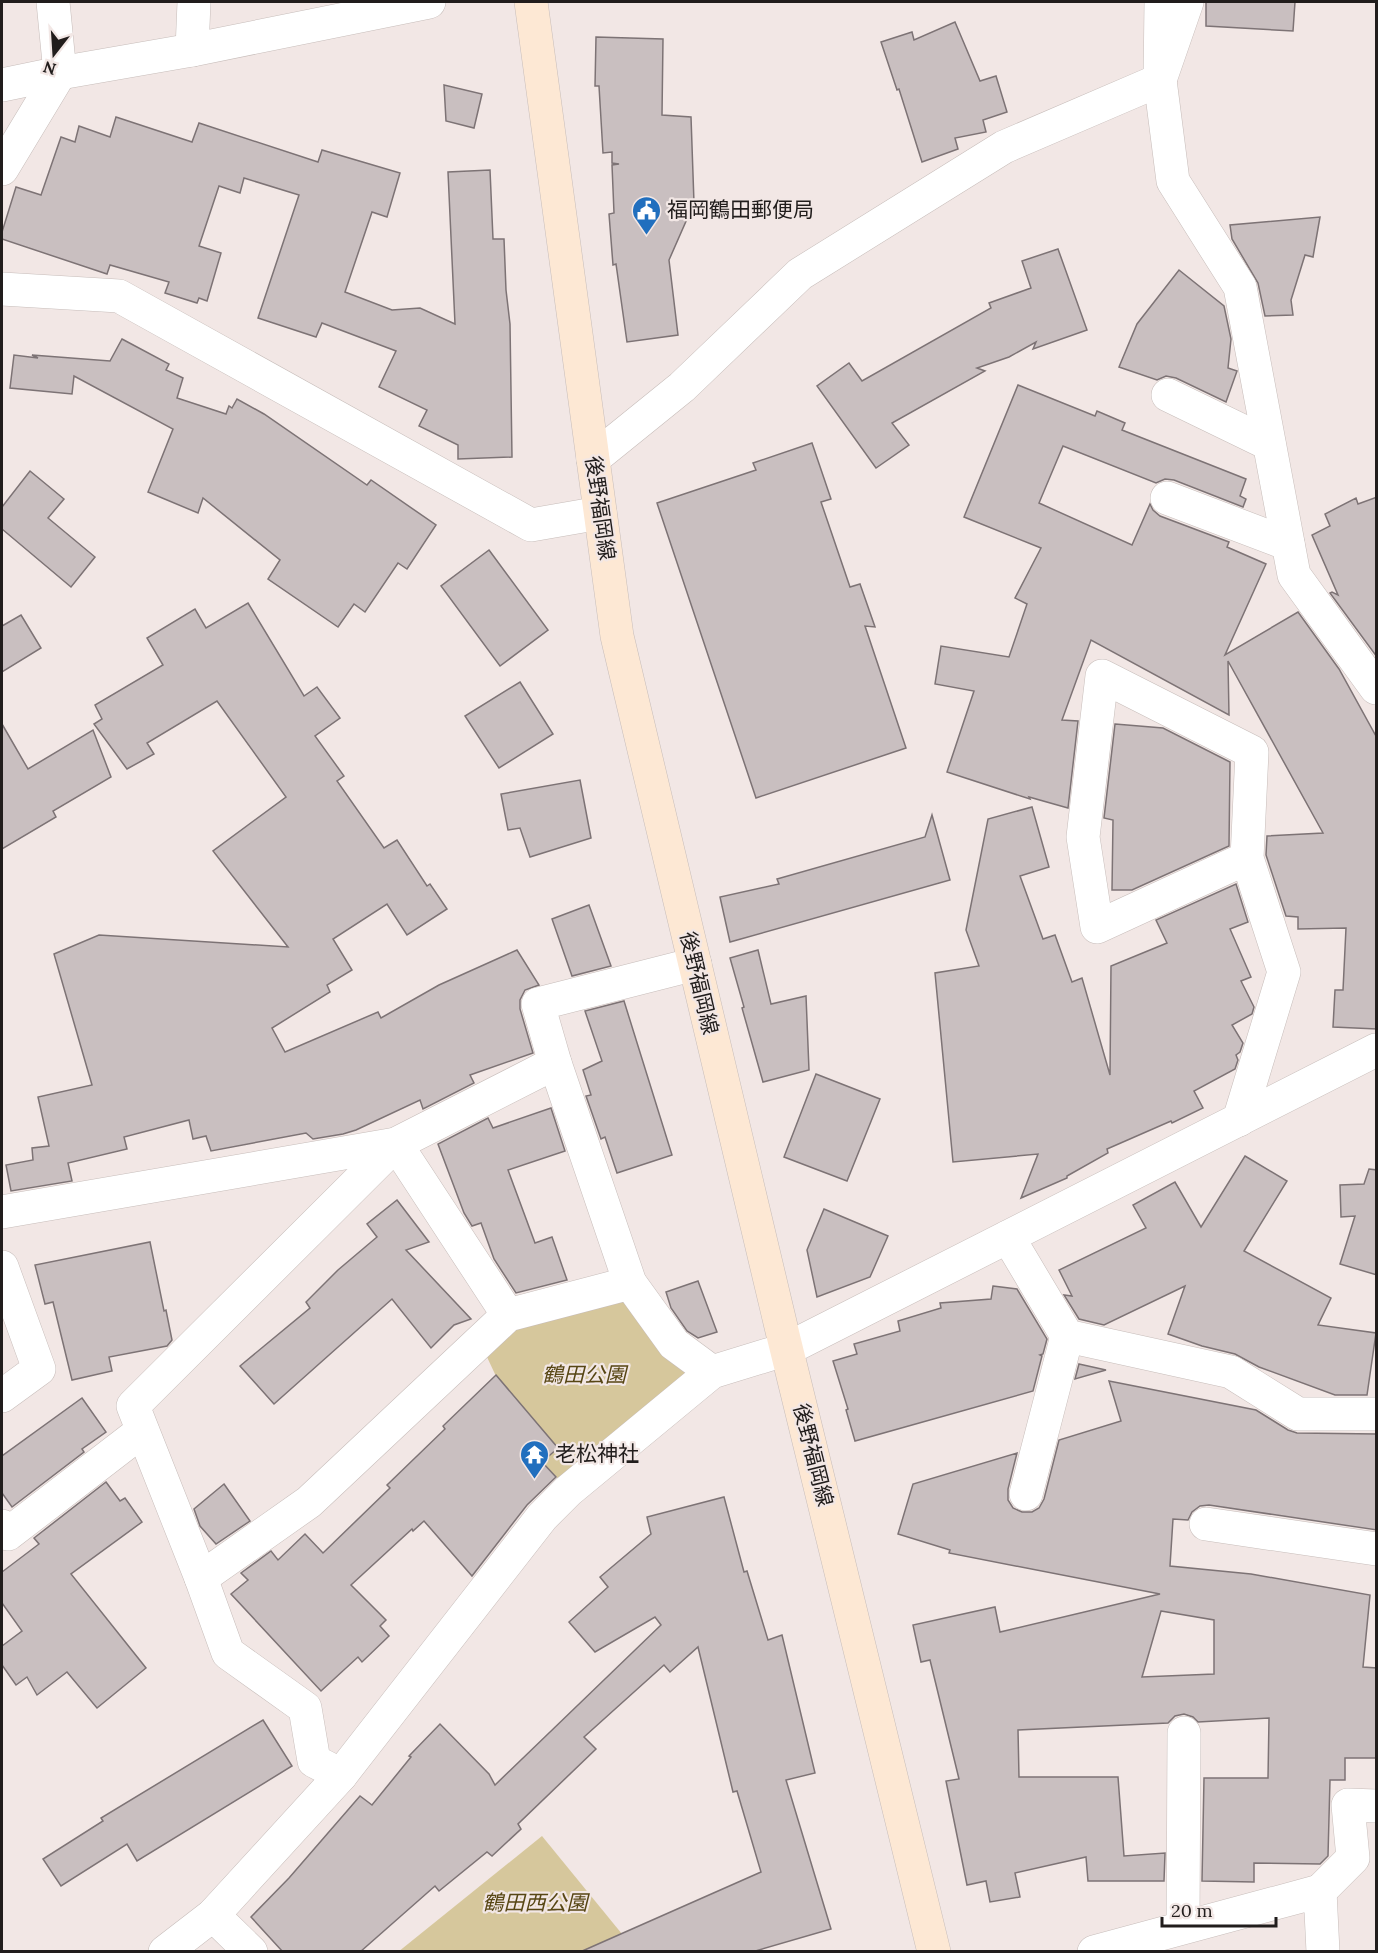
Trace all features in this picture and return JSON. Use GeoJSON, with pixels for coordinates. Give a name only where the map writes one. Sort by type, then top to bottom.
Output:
{"type":"FeatureCollection","features":[{"type":"Feature","properties":{"kind":"main road","name":"後野福岡線"},"geometry":{"type":"LineString","coordinates":[[531,2],[617,636],[934,1952]]}},
{"type":"Feature","properties":{"kind":"street"},"geometry":{"type":"LineString","coordinates":[[2,169],[60,72],[54,2]]}},
{"type":"Feature","properties":{"kind":"street"},"geometry":{"type":"LineString","coordinates":[[192,50],[195,2]]}},
{"type":"Feature","properties":{"kind":"street"},"geometry":{"type":"LineString","coordinates":[[2,85],[60,72],[192,50],[429,2]]}},
{"type":"Feature","properties":{"kind":"street"},"geometry":{"type":"LineString","coordinates":[[1161,2],[1160,80],[1173,181],[1240,288],[1294,575],[1377,687]]}},
{"type":"Feature","properties":{"kind":"street"},"geometry":{"type":"LineString","coordinates":[[593,459],[682,387],[800,274],[1004,147],[1160,80],[1187,2]]}},
{"type":"Feature","properties":{"kind":"street"},"geometry":{"type":"LineString","coordinates":[[2,289],[118,296],[531,525],[600,513]]}},
{"type":"Feature","properties":{"kind":"street"},"geometry":{"type":"LineString","coordinates":[[1168,395],[1269,444]]}},
{"type":"Feature","properties":{"kind":"street"},"geometry":{"type":"LineString","coordinates":[[1167,498],[1288,544]]}},
{"type":"Feature","properties":{"kind":"street"},"geometry":{"type":"LineString","coordinates":[[1239,1119],[1284,972],[1247,858],[1252,752],[1102,676],[1083,837],[1097,927],[1247,858]]}},
{"type":"Feature","properties":{"kind":"street"},"geometry":{"type":"LineString","coordinates":[[695,964],[538,1004],[555,1063],[630,1283],[674,1344],[712,1372]]}},
{"type":"Feature","properties":{"kind":"street"},"geometry":{"type":"LineString","coordinates":[[165,1952],[213,1915],[341,1775],[542,1517],[568,1491],[712,1372],[787,1349],[1377,1050]]}},
{"type":"Feature","properties":{"kind":"street"},"geometry":{"type":"LineString","coordinates":[[2,1212],[396,1144],[555,1063]]}},
{"type":"Feature","properties":{"kind":"street"},"geometry":{"type":"LineString","coordinates":[[396,1144],[508,1316]]}},
{"type":"Feature","properties":{"kind":"street"},"geometry":{"type":"LineString","coordinates":[[341,1775],[314,1761],[304,1708],[228,1653],[133,1406],[396,1144]]}},
{"type":"Feature","properties":{"kind":"street"},"geometry":{"type":"LineString","coordinates":[[1008,1237],[1067,1336],[1026,1494]]}},
{"type":"Feature","properties":{"kind":"street"},"geometry":{"type":"LineString","coordinates":[[2,1267],[39,1369],[2,1396]]}},
{"type":"Feature","properties":{"kind":"street"},"geometry":{"type":"LineString","coordinates":[[201,1578],[309,1502],[508,1316],[630,1283]]}},
{"type":"Feature","properties":{"kind":"street"},"geometry":{"type":"LineString","coordinates":[[1067,1336],[1231,1372],[1298,1414],[1377,1414]]}},
{"type":"Feature","properties":{"kind":"street"},"geometry":{"type":"LineString","coordinates":[[2,1526],[8,1534],[142,1431]]}},
{"type":"Feature","properties":{"kind":"street"},"geometry":{"type":"LineString","coordinates":[[1206,1524],[1377,1550]]}},
{"type":"Feature","properties":{"kind":"street"},"geometry":{"type":"LineString","coordinates":[[1183,1928],[1184,1733]]}},
{"type":"Feature","properties":{"kind":"street"},"geometry":{"type":"LineString","coordinates":[[1094,1952],[1320,1891],[1353,1858],[1348,1805],[1377,1806]]}},
{"type":"Feature","properties":{"kind":"street"},"geometry":{"type":"LineString","coordinates":[[1320,1891],[1323,1952]]}},
{"type":"Feature","properties":{"kind":"street"},"geometry":{"type":"LineString","coordinates":[[213,1915],[251,1952]]}},
{"type":"Feature","properties":{"kind":"green space","name":"鶴田公園"},"geometry":{"type":"Polygon","coordinates":[[[630,1283],[712,1372],[566,1487],[530,1449],[480,1342],[630,1283]]]}},
{"type":"Feature","properties":{"kind":"green space","name":"鶴田西公園"},"geometry":{"type":"Polygon","coordinates":[[[542,1836],[622,1934],[627,1952],[398,1952],[542,1836]]]}},
{"type":"Feature","properties":{"kind":"building"},"geometry":{"type":"Polygon","coordinates":[[[1206,2],[1295,2],[1293,31],[1206,26],[1206,2]]]}},
{"type":"Feature","properties":{"kind":"building"},"geometry":{"type":"Polygon","coordinates":[[[955,22],[980,81],[996,76],[1007,112],[983,120],[986,132],[955,138],[958,149],[922,162],[899,89],[897,90],[881,42],[912,32],[914,40],[955,22]]]}},
{"type":"Feature","properties":{"kind":"building"},"geometry":{"type":"Polygon","coordinates":[[[596,37],[663,39],[662,115],[691,117],[694,203],[669,260],[678,335],[627,342],[616,264],[613,265],[609,214],[614,213],[612,165],[619,164],[612,163],[612,152],[603,153],[599,86],[595,86],[596,37]]]}},
{"type":"Feature","properties":{"kind":"building"},"geometry":{"type":"Polygon","coordinates":[[[444,85],[482,94],[474,128],[446,121],[444,85]]]}},
{"type":"Feature","properties":{"kind":"building"},"geometry":{"type":"Polygon","coordinates":[[[116,117],[192,142],[199,123],[318,162],[322,150],[400,173],[387,217],[372,212],[345,292],[392,310],[420,308],[455,324],[448,172],[490,170],[493,239],[504,239],[510,324],[512,457],[458,459],[458,445],[419,426],[427,410],[379,387],[396,351],[322,323],[316,337],[258,318],[299,195],[244,178],[240,193],[219,186],[199,246],[221,253],[207,301],[199,298],[197,303],[165,293],[169,282],[110,265],[107,274],[2,239],[2,232],[16,187],[41,195],[61,137],[75,142],[79,126],[110,137],[116,117]]]}},
{"type":"Feature","properties":{"kind":"building"},"geometry":{"type":"Polygon","coordinates":[[[1320,217],[1313,257],[1305,255],[1291,300],[1293,315],[1265,316],[1258,283],[1232,239],[1230,225],[1320,217]]]}},
{"type":"Feature","properties":{"kind":"building"},"geometry":{"type":"Polygon","coordinates":[[[1058,249],[1087,330],[1033,349],[1036,342],[1009,357],[977,368],[985,371],[892,423],[909,445],[876,468],[817,386],[849,363],[862,381],[991,308],[989,303],[1031,288],[1022,261],[1058,249]]]}},
{"type":"Feature","properties":{"kind":"building"},"geometry":{"type":"Polygon","coordinates":[[[1179,270],[1224,306],[1231,339],[1228,368],[1237,371],[1226,402],[1176,378],[1166,376],[1157,380],[1119,367],[1137,324],[1179,270]]]}},
{"type":"Feature","properties":{"kind":"building"},"geometry":{"type":"Polygon","coordinates":[[[122,339],[169,364],[166,370],[183,378],[177,398],[226,414],[229,406],[232,408],[237,399],[264,414],[367,485],[371,480],[436,525],[407,569],[398,563],[365,612],[354,604],[338,627],[268,579],[280,560],[203,498],[198,513],[148,492],[173,429],[74,376],[72,394],[10,388],[14,355],[110,361],[122,339]]]}},
{"type":"Feature","properties":{"kind":"building"},"geometry":{"type":"Polygon","coordinates":[[[1018,385],[1095,416],[1097,411],[1125,423],[1122,430],[1246,479],[1240,496],[1246,499],[1243,507],[1174,480],[1165,479],[1156,483],[1063,446],[1039,503],[1132,545],[1150,504],[1160,516],[1229,542],[1227,547],[1266,564],[1225,655],[1298,612],[1339,669],[1377,738],[1377,1029],[1333,1027],[1335,990],[1343,990],[1346,928],[1298,929],[1298,917],[1286,916],[1266,855],[1267,836],[1323,833],[1228,661],[1229,715],[1091,640],[1062,720],[1078,721],[1068,808],[1029,797],[1030,799],[947,772],[974,691],[935,684],[941,646],[1009,657],[1027,604],[1015,598],[1041,548],[964,517],[1018,385]]]}},
{"type":"Feature","properties":{"kind":"building"},"geometry":{"type":"Polygon","coordinates":[[[812,443],[831,499],[821,502],[850,587],[860,584],[875,627],[865,626],[906,748],[756,798],[657,503],[756,470],[753,463],[812,443]]]}},
{"type":"Feature","properties":{"kind":"building"},"geometry":{"type":"Polygon","coordinates":[[[30,471],[64,499],[48,518],[95,557],[71,587],[2,529],[2,507],[30,471]]]}},
{"type":"Feature","properties":{"kind":"building"},"geometry":{"type":"Polygon","coordinates":[[[1377,497],[1377,657],[1330,593],[1338,595],[1312,535],[1330,526],[1325,514],[1356,498],[1358,504],[1377,497]]]}},
{"type":"Feature","properties":{"kind":"building"},"geometry":{"type":"Polygon","coordinates":[[[489,550],[548,630],[500,666],[441,586],[489,550]]]}},
{"type":"Feature","properties":{"kind":"building"},"geometry":{"type":"Polygon","coordinates":[[[248,603],[304,696],[317,687],[340,718],[315,736],[344,776],[337,781],[384,848],[397,840],[427,886],[430,884],[447,909],[407,935],[387,904],[333,939],[352,970],[327,985],[330,992],[272,1028],[285,1052],[378,1012],[381,1018],[439,985],[517,950],[539,985],[525,990],[520,1000],[520,1009],[533,1053],[470,1075],[474,1083],[423,1109],[420,1100],[343,1134],[313,1139],[306,1133],[211,1151],[206,1136],[193,1139],[189,1120],[124,1137],[127,1149],[68,1163],[72,1181],[11,1191],[6,1165],[33,1160],[32,1148],[49,1146],[38,1097],[92,1085],[54,954],[99,935],[288,947],[213,851],[286,797],[217,701],[147,743],[154,754],[127,769],[94,724],[102,719],[95,705],[163,665],[147,638],[195,609],[206,628],[248,603]]]}},
{"type":"Feature","properties":{"kind":"building"},"geometry":{"type":"Polygon","coordinates":[[[21,615],[41,648],[2,672],[2,626],[21,615]]]}},
{"type":"Feature","properties":{"kind":"building"},"geometry":{"type":"Polygon","coordinates":[[[520,682],[553,734],[499,768],[465,716],[520,682]]]}},
{"type":"Feature","properties":{"kind":"building"},"geometry":{"type":"Polygon","coordinates":[[[2,724],[28,769],[93,730],[111,777],[53,811],[56,817],[2,849],[2,724]]]}},
{"type":"Feature","properties":{"kind":"building"},"geometry":{"type":"Polygon","coordinates":[[[1115,724],[1163,728],[1230,762],[1229,846],[1132,890],[1112,890],[1113,820],[1104,818],[1115,724]]]}},
{"type":"Feature","properties":{"kind":"building"},"geometry":{"type":"Polygon","coordinates":[[[580,780],[591,838],[530,857],[520,828],[508,830],[501,794],[580,780]]]}},
{"type":"Feature","properties":{"kind":"building"},"geometry":{"type":"Polygon","coordinates":[[[1032,807],[1049,867],[1020,876],[1043,939],[1055,935],[1072,982],[1082,978],[1110,1075],[1111,966],[1167,943],[1156,920],[1236,884],[1248,922],[1230,929],[1251,977],[1241,981],[1254,1007],[1252,1014],[1232,1025],[1243,1043],[1240,1052],[1236,1055],[1238,1060],[1235,1069],[1194,1091],[1203,1108],[1107,1149],[1108,1153],[1067,1178],[1021,1198],[1038,1154],[953,1162],[935,973],[979,966],[966,930],[988,819],[1032,807]]]}},
{"type":"Feature","properties":{"kind":"building"},"geometry":{"type":"Polygon","coordinates":[[[932,815],[950,880],[730,942],[720,897],[779,884],[777,879],[925,837],[932,815]]]}},
{"type":"Feature","properties":{"kind":"building"},"geometry":{"type":"Polygon","coordinates":[[[589,905],[611,966],[572,976],[552,919],[589,905]]]}},
{"type":"Feature","properties":{"kind":"building"},"geometry":{"type":"Polygon","coordinates":[[[758,950],[771,1004],[806,996],[809,1070],[763,1082],[730,958],[758,950]]]}},
{"type":"Feature","properties":{"kind":"building"},"geometry":{"type":"Polygon","coordinates":[[[624,1001],[672,1155],[617,1173],[605,1137],[601,1139],[586,1096],[591,1095],[583,1070],[602,1061],[585,1011],[624,1001]]]}},
{"type":"Feature","properties":{"kind":"building"},"geometry":{"type":"Polygon","coordinates":[[[816,1074],[880,1099],[847,1181],[784,1157],[816,1074]]]}},
{"type":"Feature","properties":{"kind":"building"},"geometry":{"type":"Polygon","coordinates":[[[551,1108],[565,1151],[508,1170],[535,1243],[552,1237],[567,1280],[516,1293],[494,1259],[481,1223],[472,1226],[464,1213],[438,1144],[488,1118],[493,1128],[551,1108]]]}},
{"type":"Feature","properties":{"kind":"building"},"geometry":{"type":"Polygon","coordinates":[[[1245,1156],[1287,1181],[1244,1251],[1331,1298],[1318,1325],[1376,1333],[1367,1395],[1335,1395],[1259,1367],[1235,1354],[1168,1334],[1185,1286],[1104,1325],[1079,1319],[1064,1295],[1072,1296],[1059,1270],[1146,1228],[1133,1205],[1175,1182],[1201,1227],[1245,1156]]]}},
{"type":"Feature","properties":{"kind":"building"},"geometry":{"type":"Polygon","coordinates":[[[1369,1169],[1377,1170],[1377,1275],[1340,1264],[1355,1216],[1341,1217],[1340,1185],[1364,1184],[1369,1169]]]}},
{"type":"Feature","properties":{"kind":"building"},"geometry":{"type":"Polygon","coordinates":[[[397,1200],[429,1242],[406,1250],[471,1319],[454,1325],[431,1348],[392,1299],[274,1404],[240,1366],[310,1308],[306,1302],[338,1270],[377,1237],[367,1224],[397,1200]]]}},
{"type":"Feature","properties":{"kind":"building"},"geometry":{"type":"Polygon","coordinates":[[[824,1209],[888,1236],[870,1277],[817,1297],[807,1250],[824,1209]]]}},
{"type":"Feature","properties":{"kind":"building"},"geometry":{"type":"Polygon","coordinates":[[[150,1242],[172,1340],[167,1346],[109,1357],[112,1371],[72,1380],[53,1302],[45,1304],[35,1265],[150,1242]]]}},
{"type":"Feature","properties":{"kind":"building"},"geometry":{"type":"Polygon","coordinates":[[[698,1281],[717,1332],[698,1338],[687,1331],[671,1308],[666,1292],[698,1281]]]}},
{"type":"Feature","properties":{"kind":"building"},"geometry":{"type":"Polygon","coordinates":[[[993,1286],[1017,1289],[1047,1339],[1043,1354],[1040,1355],[1042,1356],[1033,1391],[855,1441],[833,1361],[857,1354],[854,1344],[900,1331],[898,1321],[941,1308],[940,1303],[991,1299],[993,1286]]]}},
{"type":"Feature","properties":{"kind":"building"},"geometry":{"type":"Polygon","coordinates":[[[1079,1364],[1106,1370],[1075,1379],[1079,1364]]]}},
{"type":"Feature","properties":{"kind":"building"},"geometry":{"type":"Polygon","coordinates":[[[496,1375],[558,1448],[542,1462],[556,1477],[527,1505],[472,1576],[424,1521],[413,1531],[412,1529],[351,1585],[386,1620],[380,1626],[389,1636],[362,1662],[358,1657],[321,1691],[231,1594],[248,1580],[241,1573],[271,1551],[278,1560],[305,1534],[323,1553],[390,1488],[387,1485],[496,1375]]]}},
{"type":"Feature","properties":{"kind":"building"},"geometry":{"type":"Polygon","coordinates":[[[1109,1381],[1256,1410],[1297,1433],[1377,1434],[1377,1530],[1209,1505],[1200,1506],[1192,1512],[1188,1520],[1173,1519],[1170,1566],[1251,1574],[1370,1595],[1363,1667],[1377,1668],[1377,1758],[1345,1758],[1345,1780],[1330,1780],[1328,1856],[1320,1864],[1254,1863],[1254,1882],[1202,1881],[1204,1778],[1268,1778],[1269,1718],[1198,1722],[1193,1717],[1184,1714],[1175,1716],[1168,1723],[1018,1730],[1019,1777],[1118,1777],[1124,1856],[1165,1853],[1164,1881],[1088,1881],[1086,1857],[1015,1873],[1020,1897],[990,1902],[986,1881],[967,1885],[946,1781],[959,1779],[930,1660],[921,1662],[913,1625],[995,1607],[1000,1632],[1160,1594],[949,1553],[950,1550],[898,1534],[913,1484],[1017,1453],[1008,1489],[1008,1500],[1013,1508],[1022,1512],[1032,1512],[1039,1508],[1044,1499],[1059,1440],[1121,1421],[1109,1381]],[[1161,1611],[1142,1677],[1214,1674],[1214,1620],[1161,1611]]]}},
{"type":"Feature","properties":{"kind":"building"},"geometry":{"type":"Polygon","coordinates":[[[82,1398],[106,1432],[82,1449],[84,1452],[12,1507],[2,1493],[2,1456],[82,1398]]]}},
{"type":"Feature","properties":{"kind":"building"},"geometry":{"type":"Polygon","coordinates":[[[106,1482],[120,1501],[125,1498],[142,1522],[71,1574],[146,1668],[97,1708],[67,1672],[37,1695],[27,1677],[16,1685],[2,1665],[2,1646],[22,1631],[2,1603],[2,1572],[39,1544],[34,1538],[106,1482]]]}},
{"type":"Feature","properties":{"kind":"building"},"geometry":{"type":"Polygon","coordinates":[[[224,1484],[250,1521],[216,1544],[200,1526],[194,1509],[224,1484]]]}},
{"type":"Feature","properties":{"kind":"building"},"geometry":{"type":"Polygon","coordinates":[[[724,1497],[744,1572],[747,1571],[768,1640],[782,1635],[815,1773],[786,1780],[831,1929],[752,1952],[580,1952],[761,1872],[737,1791],[733,1792],[698,1647],[670,1672],[664,1665],[584,1737],[596,1749],[518,1824],[521,1829],[492,1856],[487,1852],[439,1891],[435,1886],[360,1952],[283,1952],[251,1917],[289,1878],[360,1796],[372,1805],[411,1757],[409,1756],[440,1724],[489,1774],[495,1785],[661,1625],[655,1617],[595,1652],[569,1622],[608,1587],[600,1577],[651,1534],[647,1517],[724,1497]]]}},
{"type":"Feature","properties":{"kind":"building"},"geometry":{"type":"Polygon","coordinates":[[[263,1720],[292,1766],[137,1861],[127,1844],[61,1886],[43,1859],[103,1821],[101,1818],[263,1720]]]}},
{"type":"Feature","properties":{"kind":"place","name":"福岡鶴田郵便局"},"geometry":{"type":"Point","coordinates":[646,236]}},
{"type":"Feature","properties":{"kind":"place","name":"老松神社"},"geometry":{"type":"Point","coordinates":[534,1480]}}]}
